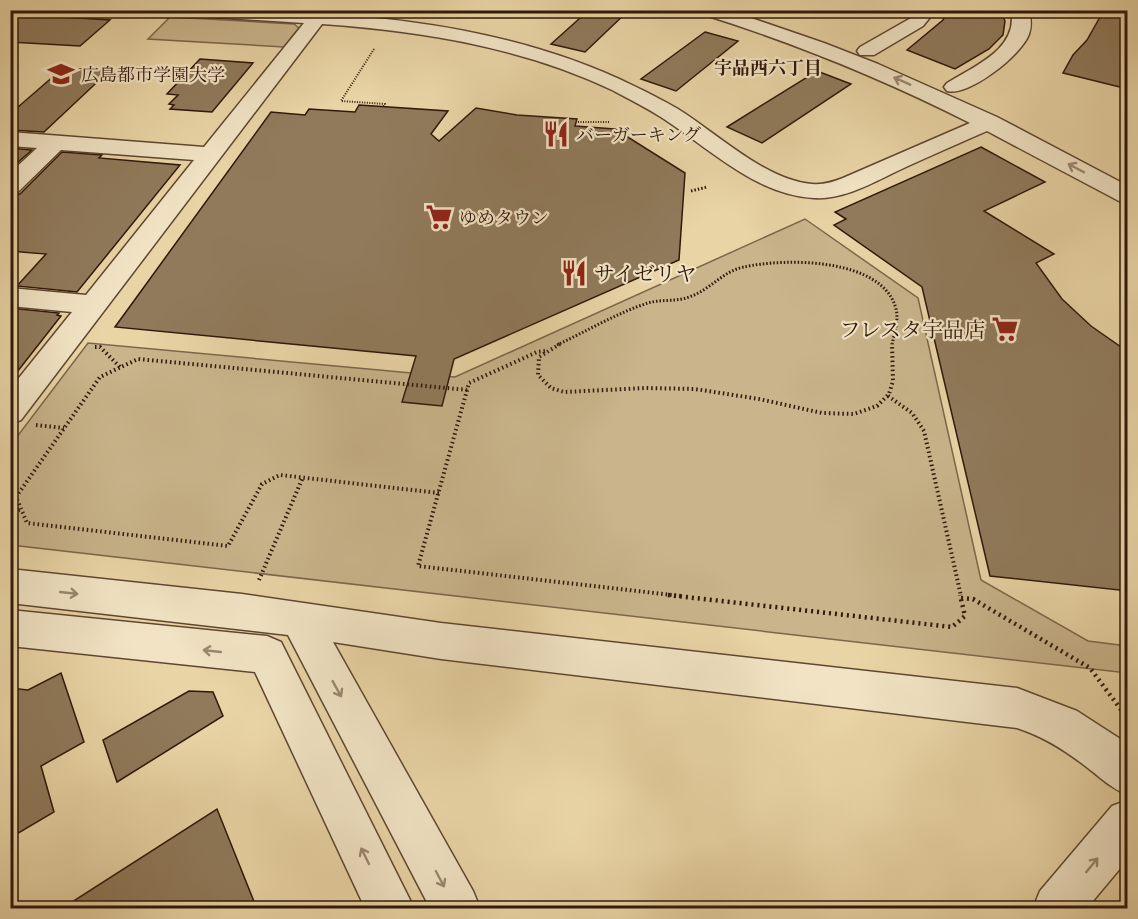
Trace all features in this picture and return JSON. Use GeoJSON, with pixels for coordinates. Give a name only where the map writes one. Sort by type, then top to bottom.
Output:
{"type":"FeatureCollection","features":[{"type":"Feature","properties":{"kind":"street"},"geometry":{"type":"LineString","coordinates":[[708,10],[785,34],[888,75],[989,122],[1128,196]]}},
{"type":"Feature","properties":{"kind":"street"},"geometry":{"type":"LineString","coordinates":[[747,10],[867,51],[954,87],[1128,177]]}},
{"type":"Feature","properties":{"kind":"street"},"geometry":{"type":"LineString","coordinates":[[867,51],[917,22],[927,10]]}},
{"type":"Feature","properties":{"kind":"street"},"geometry":{"type":"LineString","coordinates":[[954,87],[1017,43],[1023,30],[1023,17],[1020,10]]}},
{"type":"Feature","properties":{"kind":"street"},"geometry":{"type":"LineString","coordinates":[[191,11],[390,24],[440,31],[505,45],[549,58],[605,80],[655,104],[763,175],[795,189],[815,192],[834,189],[989,122]]}},
{"type":"Feature","properties":{"kind":"street"},"geometry":{"type":"LineString","coordinates":[[10,412],[316,19]]}},
{"type":"Feature","properties":{"kind":"street"},"geometry":{"type":"LineString","coordinates":[[10,139],[211,154]]}},
{"type":"Feature","properties":{"kind":"street"},"geometry":{"type":"LineString","coordinates":[[10,187],[56,142]]}},
{"type":"Feature","properties":{"kind":"street"},"geometry":{"type":"LineString","coordinates":[[10,297],[93,304]]}},
{"type":"Feature","properties":{"kind":"street"},"geometry":{"type":"LineString","coordinates":[[10,586],[308,635],[441,641],[1017,708],[1054,719],[1075,731],[1128,773]]}},
{"type":"Feature","properties":{"kind":"street"},"geometry":{"type":"LineString","coordinates":[[10,628],[267,655],[308,635]]}},
{"type":"Feature","properties":{"kind":"street"},"geometry":{"type":"LineString","coordinates":[[308,635],[456,909]]}},
{"type":"Feature","properties":{"kind":"street"},"geometry":{"type":"LineString","coordinates":[[267,655],[390,909]]}},
{"type":"Feature","properties":{"kind":"street"},"geometry":{"type":"LineString","coordinates":[[1057,909],[1128,822]]}},
{"type":"Feature","properties":{"kind":"path"},"geometry":{"type":"LineString","coordinates":[[374,49],[341,101],[385,104],[383,107]]}},
{"type":"Feature","properties":{"kind":"path"},"geometry":{"type":"LineString","coordinates":[[578,122],[610,122]]}},
{"type":"Feature","properties":{"kind":"path"},"geometry":{"type":"LineString","coordinates":[[691,191],[707,187]]}},
{"type":"Feature","properties":{"kind":"path"},"geometry":{"type":"LineString","coordinates":[[545,351],[539,357],[538,375],[551,388],[564,392],[634,387],[694,389],[752,397],[838,416],[866,412],[876,408],[888,396],[894,383],[892,342],[898,318],[893,300],[887,292],[868,279],[813,263],[774,261],[742,267],[722,276],[711,287],[688,298],[648,303],[469,383],[418,566],[952,627],[965,615],[925,432],[909,408],[888,396]]}},
{"type":"Feature","properties":{"kind":"path"},"geometry":{"type":"LineString","coordinates":[[91,346],[100,347],[120,367]]}},
{"type":"Feature","properties":{"kind":"path"},"geometry":{"type":"LineString","coordinates":[[439,493],[280,475],[261,484],[228,546],[27,523],[16,497],[100,377],[138,359],[468,390]]}},
{"type":"Feature","properties":{"kind":"path"},"geometry":{"type":"LineString","coordinates":[[34,425],[65,428]]}},
{"type":"Feature","properties":{"kind":"path"},"geometry":{"type":"LineString","coordinates":[[258,584],[303,477]]}},
{"type":"Feature","properties":{"kind":"path"},"geometry":{"type":"LineString","coordinates":[[10,514],[21,509]]}},
{"type":"Feature","properties":{"kind":"path"},"geometry":{"type":"LineString","coordinates":[[961,598],[973,599],[1090,668],[1128,719]]}},
{"type":"Feature","properties":{"kind":"shaded area"},"geometry":{"type":"Polygon","coordinates":[[[170,17],[294,24],[299,28],[284,47],[148,39],[170,17]]]}},
{"type":"Feature","properties":{"kind":"shaded area"},"geometry":{"type":"Polygon","coordinates":[[[805,219],[918,298],[981,580],[1088,641],[1127,646],[1127,673],[11,545],[10,446],[88,343],[455,377],[805,219]]]}},
{"type":"Feature","properties":{"kind":"building"},"geometry":{"type":"Polygon","coordinates":[[[589,10],[629,10],[585,52],[551,44],[589,10]]]}},
{"type":"Feature","properties":{"kind":"building"},"geometry":{"type":"Polygon","coordinates":[[[948,10],[1000,10],[1005,21],[1003,35],[989,49],[955,69],[907,50],[943,20],[948,10]]]}},
{"type":"Feature","properties":{"kind":"building"},"geometry":{"type":"Polygon","coordinates":[[[1104,10],[1128,10],[1128,89],[1063,73],[1073,55],[1087,40],[1104,10]]]}},
{"type":"Feature","properties":{"kind":"building"},"geometry":{"type":"Polygon","coordinates":[[[10,14],[110,20],[80,46],[10,42],[10,14]]]}},
{"type":"Feature","properties":{"kind":"building"},"geometry":{"type":"Polygon","coordinates":[[[705,32],[738,41],[676,91],[641,79],[705,32]]]}},
{"type":"Feature","properties":{"kind":"building"},"geometry":{"type":"Polygon","coordinates":[[[200,59],[253,63],[212,112],[170,109],[174,105],[169,104],[178,95],[167,94],[200,59]]]}},
{"type":"Feature","properties":{"kind":"building"},"geometry":{"type":"Polygon","coordinates":[[[63,68],[109,71],[44,132],[10,130],[10,114],[63,68]]]}},
{"type":"Feature","properties":{"kind":"building"},"geometry":{"type":"Polygon","coordinates":[[[817,71],[851,84],[762,143],[727,127],[817,71]]]}},
{"type":"Feature","properties":{"kind":"building","name":"ゆめタウン"},"geometry":{"type":"Polygon","coordinates":[[[359,105],[448,111],[431,134],[439,141],[476,108],[517,115],[577,119],[575,126],[615,129],[685,173],[679,260],[454,359],[442,406],[402,402],[416,356],[115,327],[271,112],[305,115],[309,109],[355,112],[359,105]]]}},
{"type":"Feature","properties":{"kind":"building"},"geometry":{"type":"Polygon","coordinates":[[[981,147],[1045,182],[984,211],[1054,254],[1036,263],[1062,299],[1091,326],[1128,352],[1128,591],[990,576],[922,287],[834,225],[846,219],[835,212],[981,147]]]}},
{"type":"Feature","properties":{"kind":"building"},"geometry":{"type":"Polygon","coordinates":[[[10,148],[32,150],[10,169],[10,148]]]}},
{"type":"Feature","properties":{"kind":"building"},"geometry":{"type":"Polygon","coordinates":[[[62,152],[102,155],[99,158],[180,165],[77,292],[17,286],[46,254],[10,251],[10,196],[20,194],[62,152]]]}},
{"type":"Feature","properties":{"kind":"building"},"geometry":{"type":"Polygon","coordinates":[[[10,308],[59,313],[57,315],[61,316],[10,381],[10,308]]]}},
{"type":"Feature","properties":{"kind":"building"},"geometry":{"type":"Polygon","coordinates":[[[61,673],[84,742],[41,766],[54,812],[10,838],[10,688],[28,690],[61,673]]]}},
{"type":"Feature","properties":{"kind":"building"},"geometry":{"type":"Polygon","coordinates":[[[189,691],[213,692],[223,716],[117,782],[103,740],[189,691]]]}},
{"type":"Feature","properties":{"kind":"building"},"geometry":{"type":"Polygon","coordinates":[[[217,809],[257,909],[61,909],[217,809]]]}},
{"type":"Feature","properties":{"kind":"place","name":"広島都市学園大学"},"geometry":{"type":"Point","coordinates":[61,74]}},
{"type":"Feature","properties":{"kind":"place","name":"バーガーキング"},"geometry":{"type":"Point","coordinates":[556,134]}},
{"type":"Feature","properties":{"kind":"place","name":"ゆめタウン"},"geometry":{"type":"Point","coordinates":[439,217]}},
{"type":"Feature","properties":{"kind":"place","name":"サイゼリヤ"},"geometry":{"type":"Point","coordinates":[574,273]}},
{"type":"Feature","properties":{"kind":"place","name":"フレスタ宇品店"},"geometry":{"type":"Point","coordinates":[1005,329]}},
{"type":"Feature","properties":{"kind":"district","name":"宇品西六丁目"},"geometry":{"type":"Point","coordinates":[768,67]}}]}
